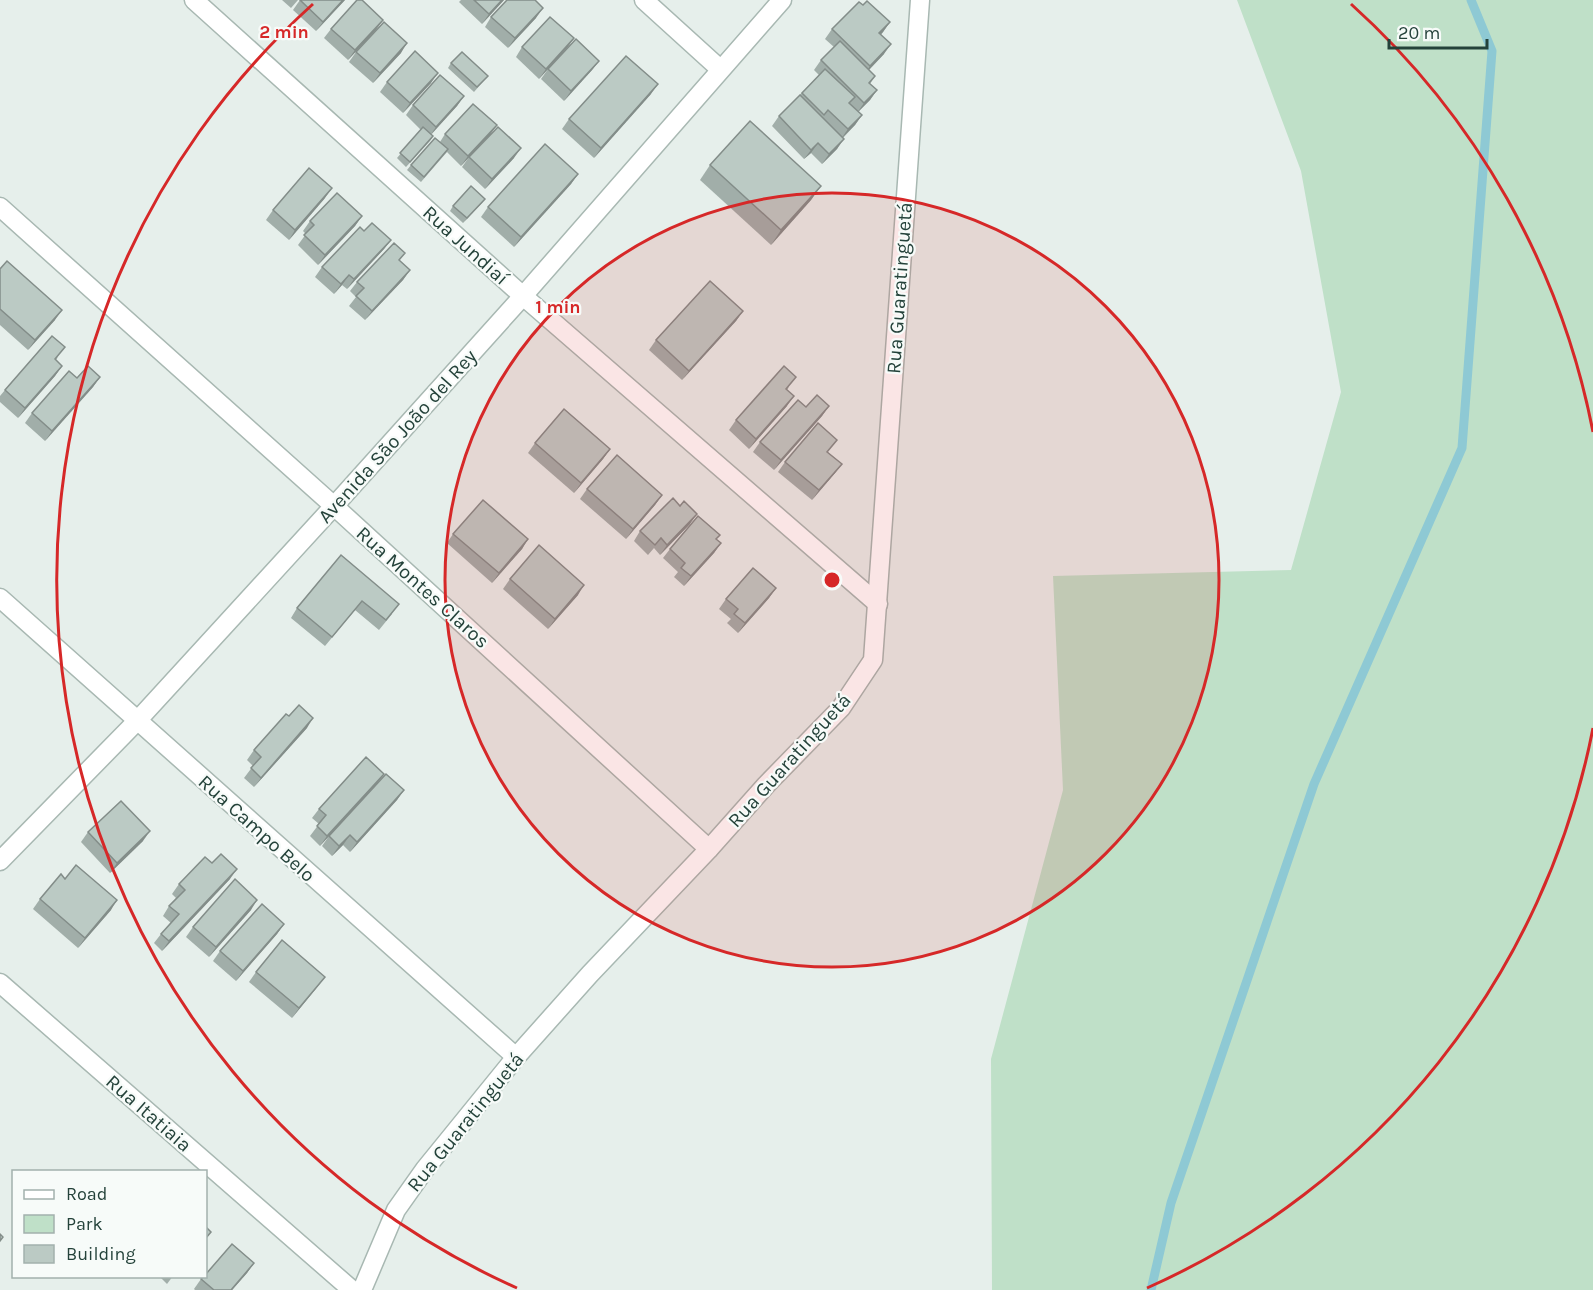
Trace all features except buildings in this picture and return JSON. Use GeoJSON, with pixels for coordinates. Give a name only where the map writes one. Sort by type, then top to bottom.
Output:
{"type":"FeatureCollection","features":[{"type":"Feature","properties":{"kind":"street","name":"Rua Jundiaí"},"geometry":{"type":"LineString","coordinates":[[194,0],[523,296],[878,604]]}},
{"type":"Feature","properties":{"kind":"street"},"geometry":{"type":"LineString","coordinates":[[644,0],[720,69]]}},
{"type":"Feature","properties":{"kind":"street","name":"Avenida São João del Rey"},"geometry":{"type":"LineString","coordinates":[[0,861],[137,721],[334,506],[523,296],[782,0]]}},
{"type":"Feature","properties":{"kind":"street","name":"Rua Guaratinguetá"},"geometry":{"type":"LineString","coordinates":[[362,1290],[396,1210],[425,1169],[516,1057],[590,974],[841,708],[873,660],[920,0]]}},
{"type":"Feature","properties":{"kind":"street","name":"Rua Montes Claros"},"geometry":{"type":"LineString","coordinates":[[0,207],[334,506],[709,849]]}},
{"type":"Feature","properties":{"kind":"street","name":"Rua Campo Belo"},"geometry":{"type":"LineString","coordinates":[[0,598],[516,1057]]}},
{"type":"Feature","properties":{"kind":"street","name":"Rua Itatiaia"},"geometry":{"type":"LineString","coordinates":[[0,983],[352,1290]]}},
{"type":"Feature","properties":{"kind":"green space"},"geometry":{"type":"Polygon","coordinates":[[[1237,0],[1593,0],[1593,1290],[992,1290],[991,1059],[1063,790],[1053,576],[1291,570],[1341,392],[1301,171],[1237,0]]]}},
{"type":"Feature","properties":{"kind":"waterway"},"geometry":{"type":"LineString","coordinates":[[1151,1290],[1171,1203],[1314,784],[1462,448],[1492,51],[1471,0]]}}]}
